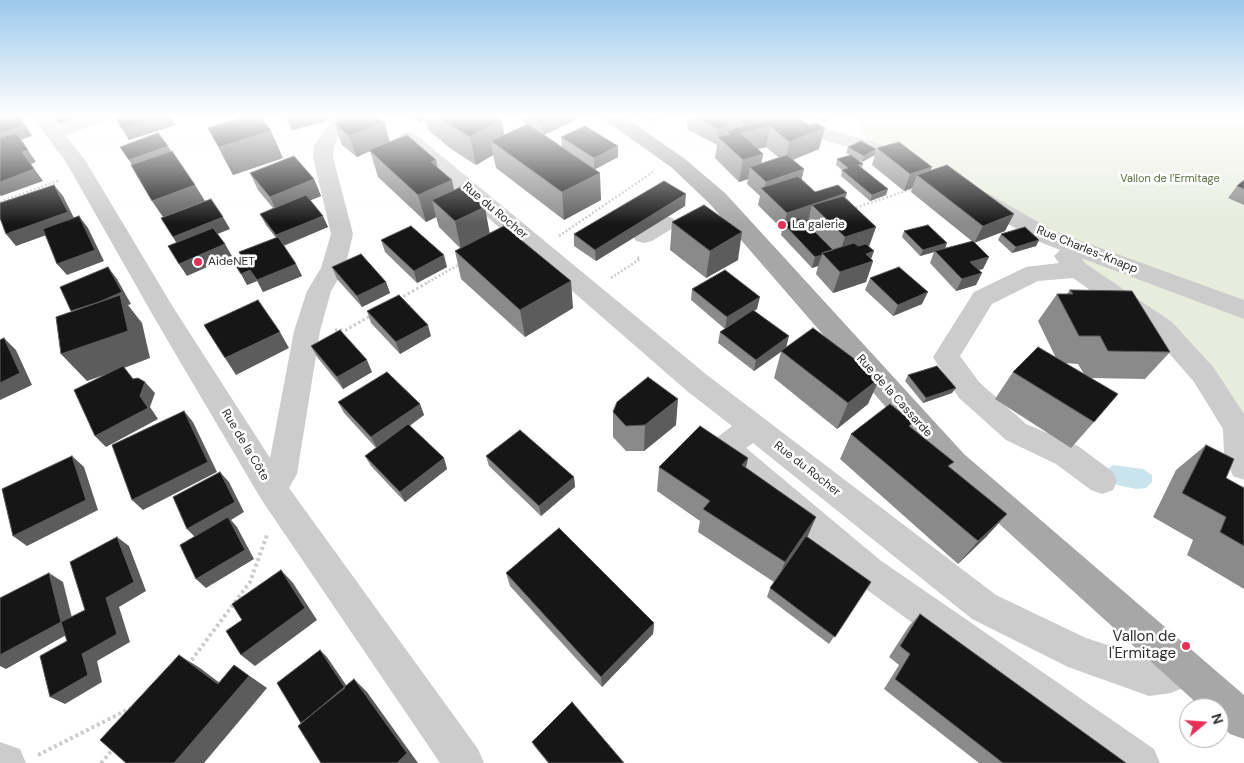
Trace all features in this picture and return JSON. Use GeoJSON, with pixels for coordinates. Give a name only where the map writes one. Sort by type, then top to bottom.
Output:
{"type":"FeatureCollection","features":[{"type":"Feature","properties":{"kind":"main road","name":"Rue de la Cassarde"},"geometry":{"type":"LineString","coordinates":[[663,153],[678,163],[717,198],[953,463],[1184,669]]}},
{"type":"Feature","properties":{"kind":"main road"},"geometry":{"type":"LineString","coordinates":[[1184,669],[1244,720]]}},
{"type":"Feature","properties":{"kind":"street","name":"Rue de la Côte"},"geometry":{"type":"LineString","coordinates":[[69,153],[164,313],[272,489],[464,763]]}},
{"type":"Feature","properties":{"kind":"street"},"geometry":{"type":"LineString","coordinates":[[272,489],[282,474],[307,331],[319,291],[333,268],[342,234],[323,153]]}},
{"type":"Feature","properties":{"kind":"street","name":"Rue du Rocher"},"geometry":{"type":"LineString","coordinates":[[425,153],[697,383],[984,607],[1081,654],[1149,677],[1171,675],[1184,669]]}},
{"type":"Feature","properties":{"kind":"street"},"geometry":{"type":"LineString","coordinates":[[884,153],[922,179]]}},
{"type":"Feature","properties":{"kind":"street","name":"Rue Charles-Knapp"},"geometry":{"type":"LineString","coordinates":[[961,188],[1048,237],[1244,310]]}},
{"type":"Feature","properties":{"kind":"street"},"geometry":{"type":"LineString","coordinates":[[644,236],[665,224]]}},
{"type":"Feature","properties":{"kind":"street"},"geometry":{"type":"LineString","coordinates":[[1048,237],[1078,270],[1163,329],[1204,375],[1237,426],[1239,453],[1244,467]]}},
{"type":"Feature","properties":{"kind":"street"},"geometry":{"type":"LineString","coordinates":[[552,240],[606,282]]}},
{"type":"Feature","properties":{"kind":"street"},"geometry":{"type":"LineString","coordinates":[[1078,270],[1034,273],[984,298],[946,357],[969,390],[1016,432],[1068,455],[1102,481]]}},
{"type":"Feature","properties":{"kind":"street"},"geometry":{"type":"LineString","coordinates":[[753,426],[725,448],[868,571],[1140,763]]}},
{"type":"Feature","properties":{"kind":"path"},"geometry":{"type":"LineString","coordinates":[[552,240],[654,171]]}},
{"type":"Feature","properties":{"kind":"path"},"geometry":{"type":"LineString","coordinates":[[0,202],[61,179],[65,186]]}},
{"type":"Feature","properties":{"kind":"path"},"geometry":{"type":"LineString","coordinates":[[844,211],[922,179]]}},
{"type":"Feature","properties":{"kind":"path"},"geometry":{"type":"LineString","coordinates":[[606,282],[640,259],[626,248],[644,236]]}},
{"type":"Feature","properties":{"kind":"path"},"geometry":{"type":"LineString","coordinates":[[397,300],[465,261]]}},
{"type":"Feature","properties":{"kind":"path"},"geometry":{"type":"LineString","coordinates":[[307,331],[346,330],[380,310]]}},
{"type":"Feature","properties":{"kind":"path"},"geometry":{"type":"LineString","coordinates":[[182,672],[200,652],[250,582],[268,533]]}},
{"type":"Feature","properties":{"kind":"path"},"geometry":{"type":"LineString","coordinates":[[13,761],[138,705]]}},
{"type":"Feature","properties":{"kind":"path"},"geometry":{"type":"LineString","coordinates":[[101,763],[120,742]]}},
{"type":"Feature","properties":{"kind":"green space","name":"Vallon de l’Ermitage"},"geometry":{"type":"Polygon","coordinates":[[[886,153],[1244,153],[1244,467],[1204,375],[1048,237],[886,153]]]}},
{"type":"Feature","properties":{"kind":"water"},"geometry":{"type":"Polygon","coordinates":[[[1113,465],[1143,469],[1152,475],[1152,482],[1146,488],[1136,489],[1117,485],[1110,479],[1108,469],[1113,465]]]}},
{"type":"Feature","properties":{"kind":"building"},"geometry":{"type":"Polygon","coordinates":[[[0,153],[22,153],[34,169],[0,182],[0,153]]]}},
{"type":"Feature","properties":{"kind":"building"},"geometry":{"type":"Polygon","coordinates":[[[124,153],[150,153],[129,160],[124,153]]]}},
{"type":"Feature","properties":{"kind":"building"},"geometry":{"type":"Polygon","coordinates":[[[167,153],[173,153],[195,185],[152,201],[131,165],[167,153]]]}},
{"type":"Feature","properties":{"kind":"building"},"geometry":{"type":"Polygon","coordinates":[[[372,153],[427,153],[436,160],[431,162],[452,180],[418,195],[372,153]]]}},
{"type":"Feature","properties":{"kind":"building"},"geometry":{"type":"Polygon","coordinates":[[[507,153],[570,153],[600,173],[562,192],[507,153]]]}},
{"type":"Feature","properties":{"kind":"building"},"geometry":{"type":"Polygon","coordinates":[[[586,153],[605,153],[594,158],[586,153]]]}},
{"type":"Feature","properties":{"kind":"building"},"geometry":{"type":"Polygon","coordinates":[[[735,153],[763,154],[743,160],[735,153]]]}},
{"type":"Feature","properties":{"kind":"building"},"geometry":{"type":"Polygon","coordinates":[[[858,153],[870,153],[864,156],[858,153]]]}},
{"type":"Feature","properties":{"kind":"building"},"geometry":{"type":"Polygon","coordinates":[[[883,153],[913,153],[932,167],[910,174],[883,153]]]}},
{"type":"Feature","properties":{"kind":"building"},"geometry":{"type":"Polygon","coordinates":[[[787,155],[804,169],[766,182],[750,167],[787,155]]]}},
{"type":"Feature","properties":{"kind":"building"},"geometry":{"type":"Polygon","coordinates":[[[851,155],[863,164],[858,165],[888,189],[872,195],[842,170],[848,168],[837,159],[851,155]]]}},
{"type":"Feature","properties":{"kind":"building"},"geometry":{"type":"Polygon","coordinates":[[[294,156],[314,179],[270,197],[250,173],[294,156]]]}},
{"type":"Feature","properties":{"kind":"building"},"geometry":{"type":"Polygon","coordinates":[[[947,165],[1014,214],[983,226],[917,175],[947,165]]]}},
{"type":"Feature","properties":{"kind":"building"},"geometry":{"type":"Polygon","coordinates":[[[798,176],[815,192],[838,185],[847,193],[787,213],[761,188],[798,176]]]}},
{"type":"Feature","properties":{"kind":"building"},"geometry":{"type":"Polygon","coordinates":[[[1244,180],[1244,189],[1237,186],[1244,180]]]}},
{"type":"Feature","properties":{"kind":"building"},"geometry":{"type":"Polygon","coordinates":[[[664,181],[686,194],[595,250],[574,234],[664,181]]]}},
{"type":"Feature","properties":{"kind":"building"},"geometry":{"type":"Polygon","coordinates":[[[54,185],[68,212],[6,234],[0,218],[0,203],[54,185]]]}},
{"type":"Feature","properties":{"kind":"building"},"geometry":{"type":"Polygon","coordinates":[[[461,187],[485,207],[455,221],[432,200],[461,187]]]}},
{"type":"Feature","properties":{"kind":"building"},"geometry":{"type":"Polygon","coordinates":[[[306,195],[323,216],[276,235],[260,214],[306,195]]]}},
{"type":"Feature","properties":{"kind":"building"},"geometry":{"type":"Polygon","coordinates":[[[843,196],[876,227],[845,237],[812,205],[843,196]]]}},
{"type":"Feature","properties":{"kind":"building"},"geometry":{"type":"Polygon","coordinates":[[[211,199],[223,217],[173,237],[161,218],[211,199]]]}},
{"type":"Feature","properties":{"kind":"building"},"geometry":{"type":"Polygon","coordinates":[[[704,205],[742,232],[710,251],[672,222],[704,205]]]}},
{"type":"Feature","properties":{"kind":"building"},"geometry":{"type":"Polygon","coordinates":[[[79,216],[95,250],[57,264],[43,229],[79,216]]]}},
{"type":"Feature","properties":{"kind":"building"},"geometry":{"type":"Polygon","coordinates":[[[801,218],[833,250],[815,257],[783,223],[801,218]]]}},
{"type":"Feature","properties":{"kind":"building"},"geometry":{"type":"Polygon","coordinates":[[[928,225],[947,243],[923,250],[904,231],[928,225]]]}},
{"type":"Feature","properties":{"kind":"building"},"geometry":{"type":"Polygon","coordinates":[[[411,226],[444,255],[414,271],[381,240],[411,226]]]}},
{"type":"Feature","properties":{"kind":"building"},"geometry":{"type":"Polygon","coordinates":[[[504,226],[571,281],[520,310],[455,251],[504,226]]]}},
{"type":"Feature","properties":{"kind":"building"},"geometry":{"type":"Polygon","coordinates":[[[1025,227],[1039,240],[1016,247],[1001,234],[1025,227]]]}},
{"type":"Feature","properties":{"kind":"building"},"geometry":{"type":"Polygon","coordinates":[[[213,228],[225,244],[179,264],[168,246],[213,228]]]}},
{"type":"Feature","properties":{"kind":"building"},"geometry":{"type":"Polygon","coordinates":[[[278,237],[296,264],[257,280],[250,270],[241,274],[236,266],[245,262],[239,252],[278,237]]]}},
{"type":"Feature","properties":{"kind":"building"},"geometry":{"type":"Polygon","coordinates":[[[973,241],[989,257],[970,262],[982,273],[962,279],[935,251],[973,241]]]}},
{"type":"Feature","properties":{"kind":"building"},"geometry":{"type":"Polygon","coordinates":[[[854,243],[858,246],[866,244],[874,251],[866,254],[873,261],[840,272],[822,253],[854,243]]]}},
{"type":"Feature","properties":{"kind":"building"},"geometry":{"type":"Polygon","coordinates":[[[361,254],[386,282],[357,296],[332,267],[361,254]]]}},
{"type":"Feature","properties":{"kind":"building"},"geometry":{"type":"Polygon","coordinates":[[[108,267],[122,292],[71,311],[60,287],[108,267]]]}},
{"type":"Feature","properties":{"kind":"building"},"geometry":{"type":"Polygon","coordinates":[[[899,267],[928,292],[898,305],[870,278],[899,267]]]}},
{"type":"Feature","properties":{"kind":"building"},"geometry":{"type":"Polygon","coordinates":[[[725,270],[760,297],[727,317],[692,289],[725,270]]]}},
{"type":"Feature","properties":{"kind":"building"},"geometry":{"type":"Polygon","coordinates":[[[1070,290],[1132,291],[1170,352],[1108,351],[1100,336],[1079,336],[1057,294],[1073,294],[1070,290]]]}},
{"type":"Feature","properties":{"kind":"building"},"geometry":{"type":"Polygon","coordinates":[[[120,295],[128,331],[61,354],[56,317],[120,295]]]}},
{"type":"Feature","properties":{"kind":"building"},"geometry":{"type":"Polygon","coordinates":[[[399,295],[428,325],[396,342],[367,311],[399,295]]]}},
{"type":"Feature","properties":{"kind":"building"},"geometry":{"type":"Polygon","coordinates":[[[258,300],[280,332],[225,358],[204,325],[258,300]]]}},
{"type":"Feature","properties":{"kind":"building"},"geometry":{"type":"Polygon","coordinates":[[[753,310],[789,336],[756,360],[720,332],[753,310]]]}},
{"type":"Feature","properties":{"kind":"building"},"geometry":{"type":"Polygon","coordinates":[[[813,328],[880,378],[848,403],[781,351],[813,328]]]}},
{"type":"Feature","properties":{"kind":"building"},"geometry":{"type":"Polygon","coordinates":[[[340,330],[367,360],[337,377],[311,346],[340,330]]]}},
{"type":"Feature","properties":{"kind":"building"},"geometry":{"type":"Polygon","coordinates":[[[4,338],[20,373],[0,383],[0,340],[4,338]]]}},
{"type":"Feature","properties":{"kind":"building"},"geometry":{"type":"Polygon","coordinates":[[[1038,347],[1118,394],[1094,422],[1013,372],[1038,347]]]}},
{"type":"Feature","properties":{"kind":"building"},"geometry":{"type":"Polygon","coordinates":[[[123,366],[133,379],[138,378],[145,382],[140,396],[148,408],[95,436],[74,390],[123,366]]]}},
{"type":"Feature","properties":{"kind":"building"},"geometry":{"type":"Polygon","coordinates":[[[937,366],[956,388],[926,398],[908,375],[937,366]]]}},
{"type":"Feature","properties":{"kind":"building"},"geometry":{"type":"Polygon","coordinates":[[[387,372],[420,404],[371,437],[338,402],[387,372]]]}},
{"type":"Feature","properties":{"kind":"building"},"geometry":{"type":"Polygon","coordinates":[[[648,377],[678,399],[645,425],[626,426],[613,412],[617,402],[648,377]]]}},
{"type":"Feature","properties":{"kind":"building"},"geometry":{"type":"Polygon","coordinates":[[[890,404],[913,422],[909,426],[954,462],[948,466],[1007,514],[978,541],[851,434],[890,404]]]}},
{"type":"Feature","properties":{"kind":"building"},"geometry":{"type":"Polygon","coordinates":[[[184,411],[208,462],[132,500],[112,445],[184,411]]]}},
{"type":"Feature","properties":{"kind":"building"},"geometry":{"type":"Polygon","coordinates":[[[408,424],[444,458],[400,492],[365,456],[408,424]]]}},
{"type":"Feature","properties":{"kind":"building"},"geometry":{"type":"Polygon","coordinates":[[[700,426],[748,458],[742,465],[816,517],[785,562],[703,509],[710,501],[659,467],[700,426]]]}},
{"type":"Feature","properties":{"kind":"building"},"geometry":{"type":"Polygon","coordinates":[[[520,430],[574,477],[539,506],[486,456],[520,430]]]}},
{"type":"Feature","properties":{"kind":"building"},"geometry":{"type":"Polygon","coordinates":[[[1206,445],[1234,459],[1226,478],[1244,488],[1244,546],[1220,532],[1226,517],[1182,493],[1206,445]]]}},
{"type":"Feature","properties":{"kind":"building"},"geometry":{"type":"Polygon","coordinates":[[[72,456],[86,500],[13,536],[2,489],[72,456]]]}},
{"type":"Feature","properties":{"kind":"building"},"geometry":{"type":"Polygon","coordinates":[[[220,472],[235,502],[187,529],[173,497],[220,472]]]}},
{"type":"Feature","properties":{"kind":"building"},"geometry":{"type":"Polygon","coordinates":[[[228,517],[245,550],[196,579],[180,545],[228,517]]]}},
{"type":"Feature","properties":{"kind":"building"},"geometry":{"type":"Polygon","coordinates":[[[559,528],[654,623],[601,677],[506,573],[559,528]]]}},
{"type":"Feature","properties":{"kind":"building"},"geometry":{"type":"Polygon","coordinates":[[[806,536],[871,582],[835,637],[770,588],[806,536]]]}},
{"type":"Feature","properties":{"kind":"building"},"geometry":{"type":"Polygon","coordinates":[[[117,537],[134,582],[106,598],[117,634],[82,654],[88,675],[50,697],[40,656],[67,641],[61,622],[85,610],[70,562],[117,537]]]}},
{"type":"Feature","properties":{"kind":"building"},"geometry":{"type":"Polygon","coordinates":[[[281,570],[305,608],[241,655],[226,631],[242,620],[232,604],[281,570]]]}},
{"type":"Feature","properties":{"kind":"building"},"geometry":{"type":"Polygon","coordinates":[[[49,573],[61,622],[0,655],[0,598],[49,573]]]}},
{"type":"Feature","properties":{"kind":"building"},"geometry":{"type":"Polygon","coordinates":[[[920,614],[1126,763],[1003,763],[895,679],[910,654],[900,646],[920,614]]]}},
{"type":"Feature","properties":{"kind":"building"},"geometry":{"type":"Polygon","coordinates":[[[320,650],[345,688],[301,723],[277,683],[320,650]]]}},
{"type":"Feature","properties":{"kind":"building"},"geometry":{"type":"Polygon","coordinates":[[[179,655],[218,684],[234,665],[249,676],[174,763],[126,763],[100,740],[179,655]]]}},
{"type":"Feature","properties":{"kind":"building"},"geometry":{"type":"Polygon","coordinates":[[[354,679],[407,753],[397,763],[321,763],[298,726],[354,679]]]}},
{"type":"Feature","properties":{"kind":"building"},"geometry":{"type":"Polygon","coordinates":[[[572,702],[624,763],[549,763],[532,742],[572,702]]]}},
{"type":"Feature","properties":{"kind":"place","name":"La galerie"},"geometry":{"type":"Point","coordinates":[782,225]}},
{"type":"Feature","properties":{"kind":"place","name":"AideNET"},"geometry":{"type":"Point","coordinates":[198,262]}},
{"type":"Feature","properties":{"kind":"place","name":"Vallon de l'Ermitage"},"geometry":{"type":"Point","coordinates":[1186,646]}}]}
